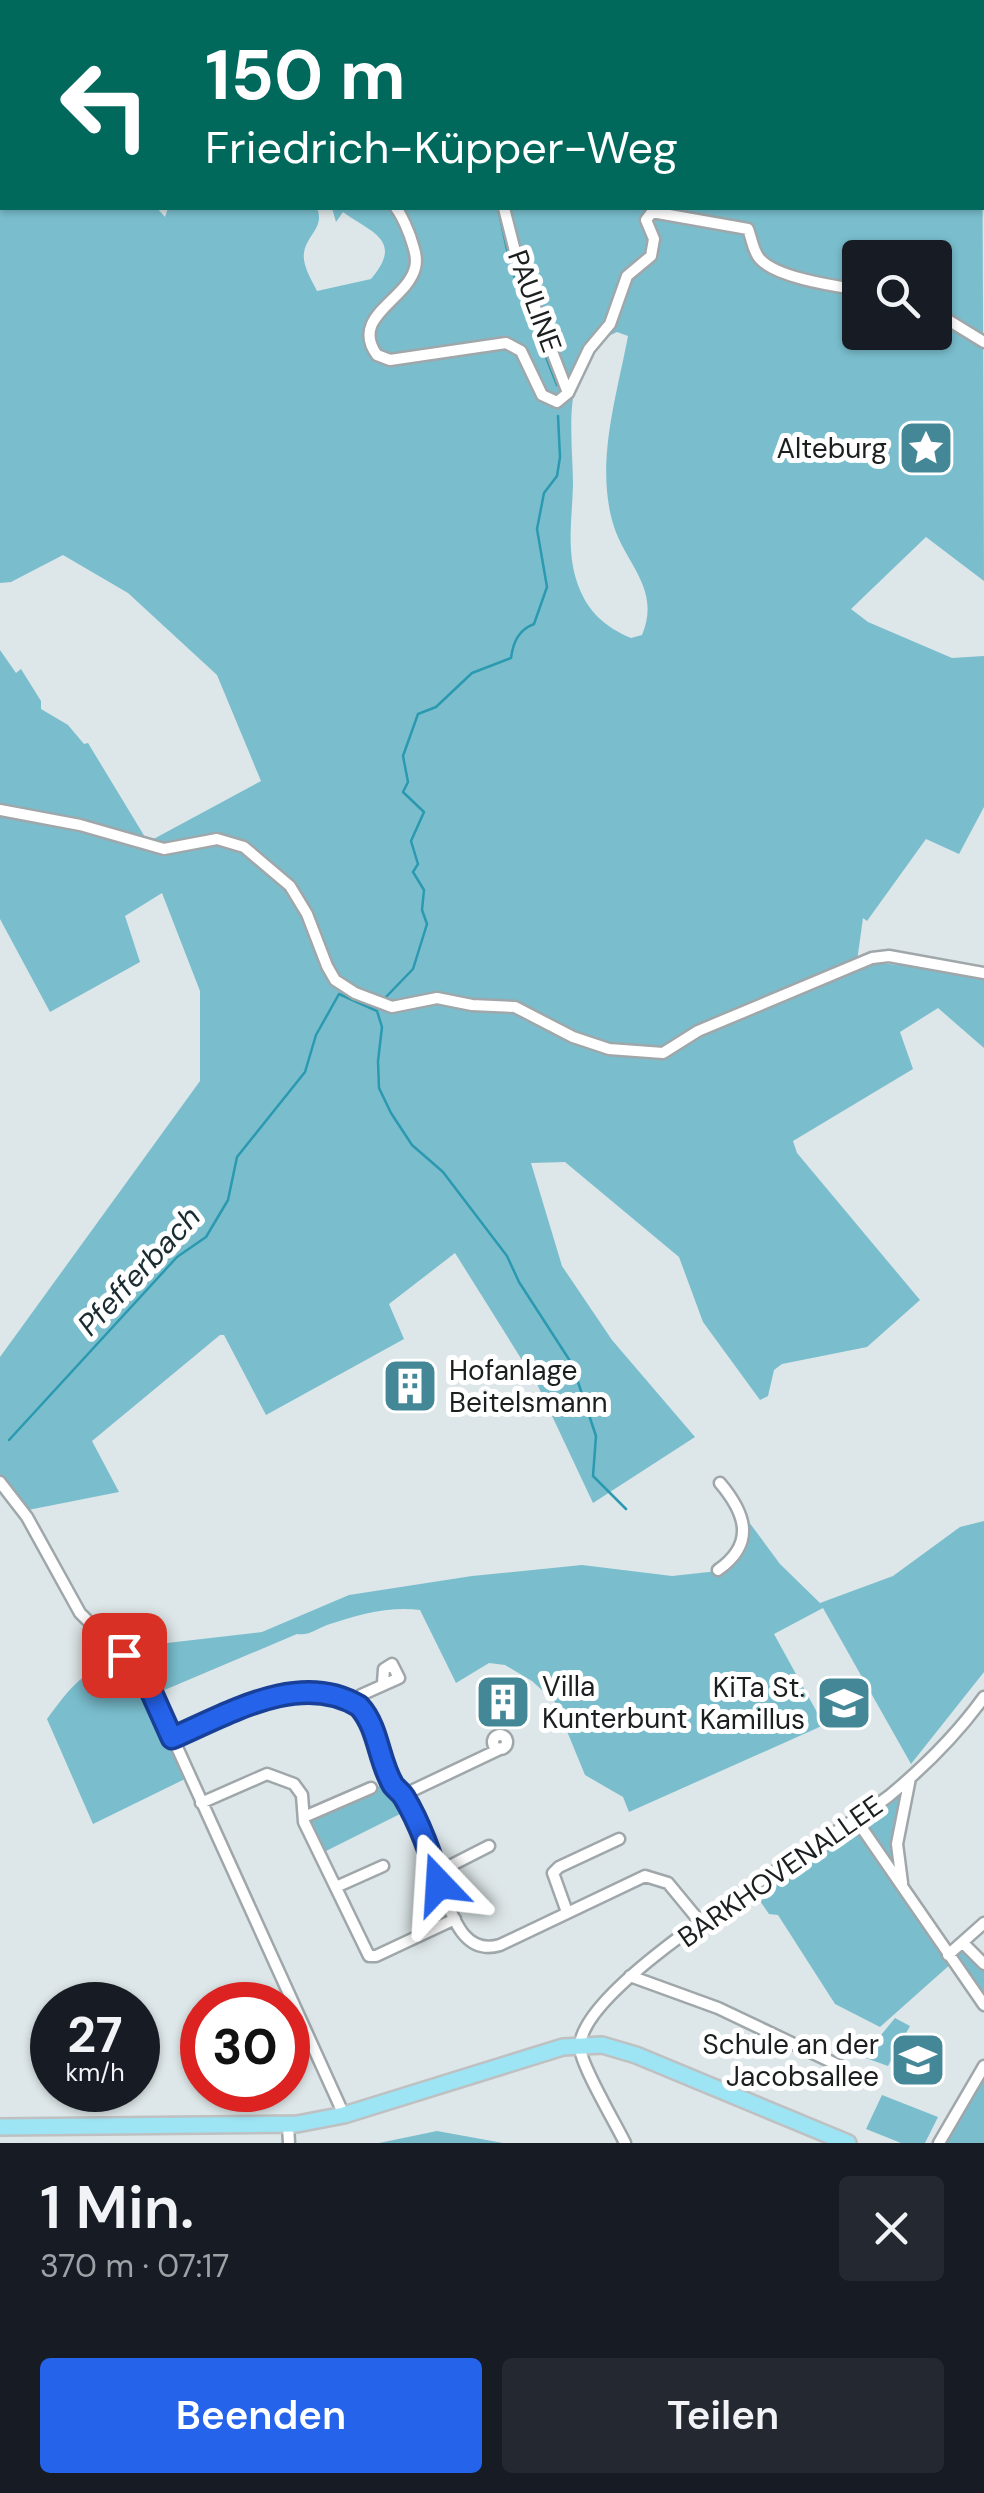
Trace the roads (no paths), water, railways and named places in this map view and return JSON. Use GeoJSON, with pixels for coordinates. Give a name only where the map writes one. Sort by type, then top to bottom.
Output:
{"type":"FeatureCollection","features":[{"type":"Feature","properties":{"kind":"main road"},"geometry":{"type":"LineString","coordinates":[[0,2127],[102,2135],[288,2125],[344,2115],[550,2050],[580,2045],[620,2049],[848,2143]]}},
{"type":"Feature","properties":{"kind":"street"},"geometry":{"type":"LineString","coordinates":[[397,210],[416,263],[412,276],[370,327],[369,340],[377,355],[390,360],[506,343],[521,351],[542,395],[557,402],[568,394],[589,350],[610,324],[627,276],[651,256],[654,239],[646,220],[652,212],[748,229],[758,257],[772,267],[842,287]]}},
{"type":"Feature","properties":{"kind":"street","name":"PAULINE"},"geometry":{"type":"LineString","coordinates":[[505,210],[518,263],[568,394]]}},
{"type":"Feature","properties":{"kind":"street"},"geometry":{"type":"LineString","coordinates":[[952,322],[984,342]]}},
{"type":"Feature","properties":{"kind":"street"},"geometry":{"type":"LineString","coordinates":[[0,810],[80,825],[164,849],[217,839],[244,846],[290,886],[307,914],[327,966],[336,980],[354,993],[392,1007],[438,998],[472,1005],[507,1006],[523,1010],[592,1045],[664,1053],[698,1031],[872,958],[889,956],[984,973]]}},
{"type":"Feature","properties":{"kind":"street"},"geometry":{"type":"LineString","coordinates":[[0,1482],[27,1517],[80,1613],[146,1680],[344,2115]]}},
{"type":"Feature","properties":{"kind":"street"},"geometry":{"type":"LineString","coordinates":[[718,1570],[737,1554],[744,1534],[738,1510],[720,1484]]}},
{"type":"Feature","properties":{"kind":"street"},"geometry":{"type":"LineString","coordinates":[[354,1703],[384,1682]]}},
{"type":"Feature","properties":{"kind":"street"},"geometry":{"type":"LineString","coordinates":[[172,1738],[240,1708],[284,1695],[322,1692],[354,1703],[364,1711],[394,1786],[403,1795],[466,1939],[487,1948],[637,1878],[652,1876],[668,1882],[701,1923]]}},
{"type":"Feature","properties":{"kind":"street","name":"BARKHOVENALLEE"},"geometry":{"type":"LineString","coordinates":[[580,2045],[585,2028],[630,1976],[910,1778],[984,1697]]}},
{"type":"Feature","properties":{"kind":"street"},"geometry":{"type":"LineString","coordinates":[[403,1795],[502,1748]]}},
{"type":"Feature","properties":{"kind":"street"},"geometry":{"type":"LineString","coordinates":[[201,1803],[270,1774],[298,1788],[304,1817],[370,1956],[455,1918]]}},
{"type":"Feature","properties":{"kind":"street"},"geometry":{"type":"LineString","coordinates":[[902,1889],[897,1844],[910,1778]]}},
{"type":"Feature","properties":{"kind":"street"},"geometry":{"type":"LineString","coordinates":[[304,1817],[371,1788]]}},
{"type":"Feature","properties":{"kind":"street"},"geometry":{"type":"LineString","coordinates":[[854,1818],[984,2005]]}},
{"type":"Feature","properties":{"kind":"street"},"geometry":{"type":"LineString","coordinates":[[567,1912],[553,1873],[619,1839]]}},
{"type":"Feature","properties":{"kind":"street"},"geometry":{"type":"LineString","coordinates":[[438,1872],[488,1846]]}},
{"type":"Feature","properties":{"kind":"street"},"geometry":{"type":"LineString","coordinates":[[336,1887],[383,1866]]}},
{"type":"Feature","properties":{"kind":"street"},"geometry":{"type":"LineString","coordinates":[[948,1955],[984,1923]]}},
{"type":"Feature","properties":{"kind":"street"},"geometry":{"type":"LineString","coordinates":[[963,1943],[984,1964]]}},
{"type":"Feature","properties":{"kind":"street"},"geometry":{"type":"LineString","coordinates":[[630,1976],[718,2008],[840,2066]]}},
{"type":"Feature","properties":{"kind":"street"},"geometry":{"type":"LineString","coordinates":[[580,2045],[625,2143]]}},
{"type":"Feature","properties":{"kind":"street"},"geometry":{"type":"LineString","coordinates":[[939,2143],[984,2066]]}},
{"type":"Feature","properties":{"kind":"street"},"geometry":{"type":"LineString","coordinates":[[288,2125],[289,2143]]}},
{"type":"Feature","properties":{"kind":"waterway","name":"Pfefferbach"},"geometry":{"type":"LineString","coordinates":[[498,210],[511,268],[557,385]]}},
{"type":"Feature","properties":{"kind":"waterway","name":"Pfefferbach"},"geometry":{"type":"LineString","coordinates":[[384,999],[413,969],[427,924],[422,910],[424,890],[413,872],[418,864],[411,841],[424,812],[403,792],[408,782],[403,756],[418,714],[436,707],[472,673],[511,658],[517,638],[534,624],[547,587],[537,529],[544,493],[557,476],[558,416]]}},
{"type":"Feature","properties":{"kind":"waterway","name":"Pfefferbach"},"geometry":{"type":"LineString","coordinates":[[9,1440],[177,1257],[206,1237],[228,1200],[237,1157],[305,1072],[316,1035],[339,994],[377,1011],[382,1027],[379,1088],[391,1113],[412,1145],[443,1172],[507,1256],[519,1282],[572,1364],[596,1436],[593,1476],[626,1509]]}},
{"type":"Feature","properties":{"kind":"place","name":"Alteburg"},"geometry":{"type":"Point","coordinates":[926,448]}},
{"type":"Feature","properties":{"kind":"place","name":"Hofanlage Beitelsmann"},"geometry":{"type":"Point","coordinates":[410,1386]}},
{"type":"Feature","properties":{"kind":"place","name":"Villa Kunterbunt"},"geometry":{"type":"Point","coordinates":[503,1702]}},
{"type":"Feature","properties":{"kind":"place","name":"KiTa St. Kamillus"},"geometry":{"type":"Point","coordinates":[844,1703]}},
{"type":"Feature","properties":{"kind":"place","name":"Schule an der Jacobsallee"},"geometry":{"type":"Point","coordinates":[918,2060]}}]}
